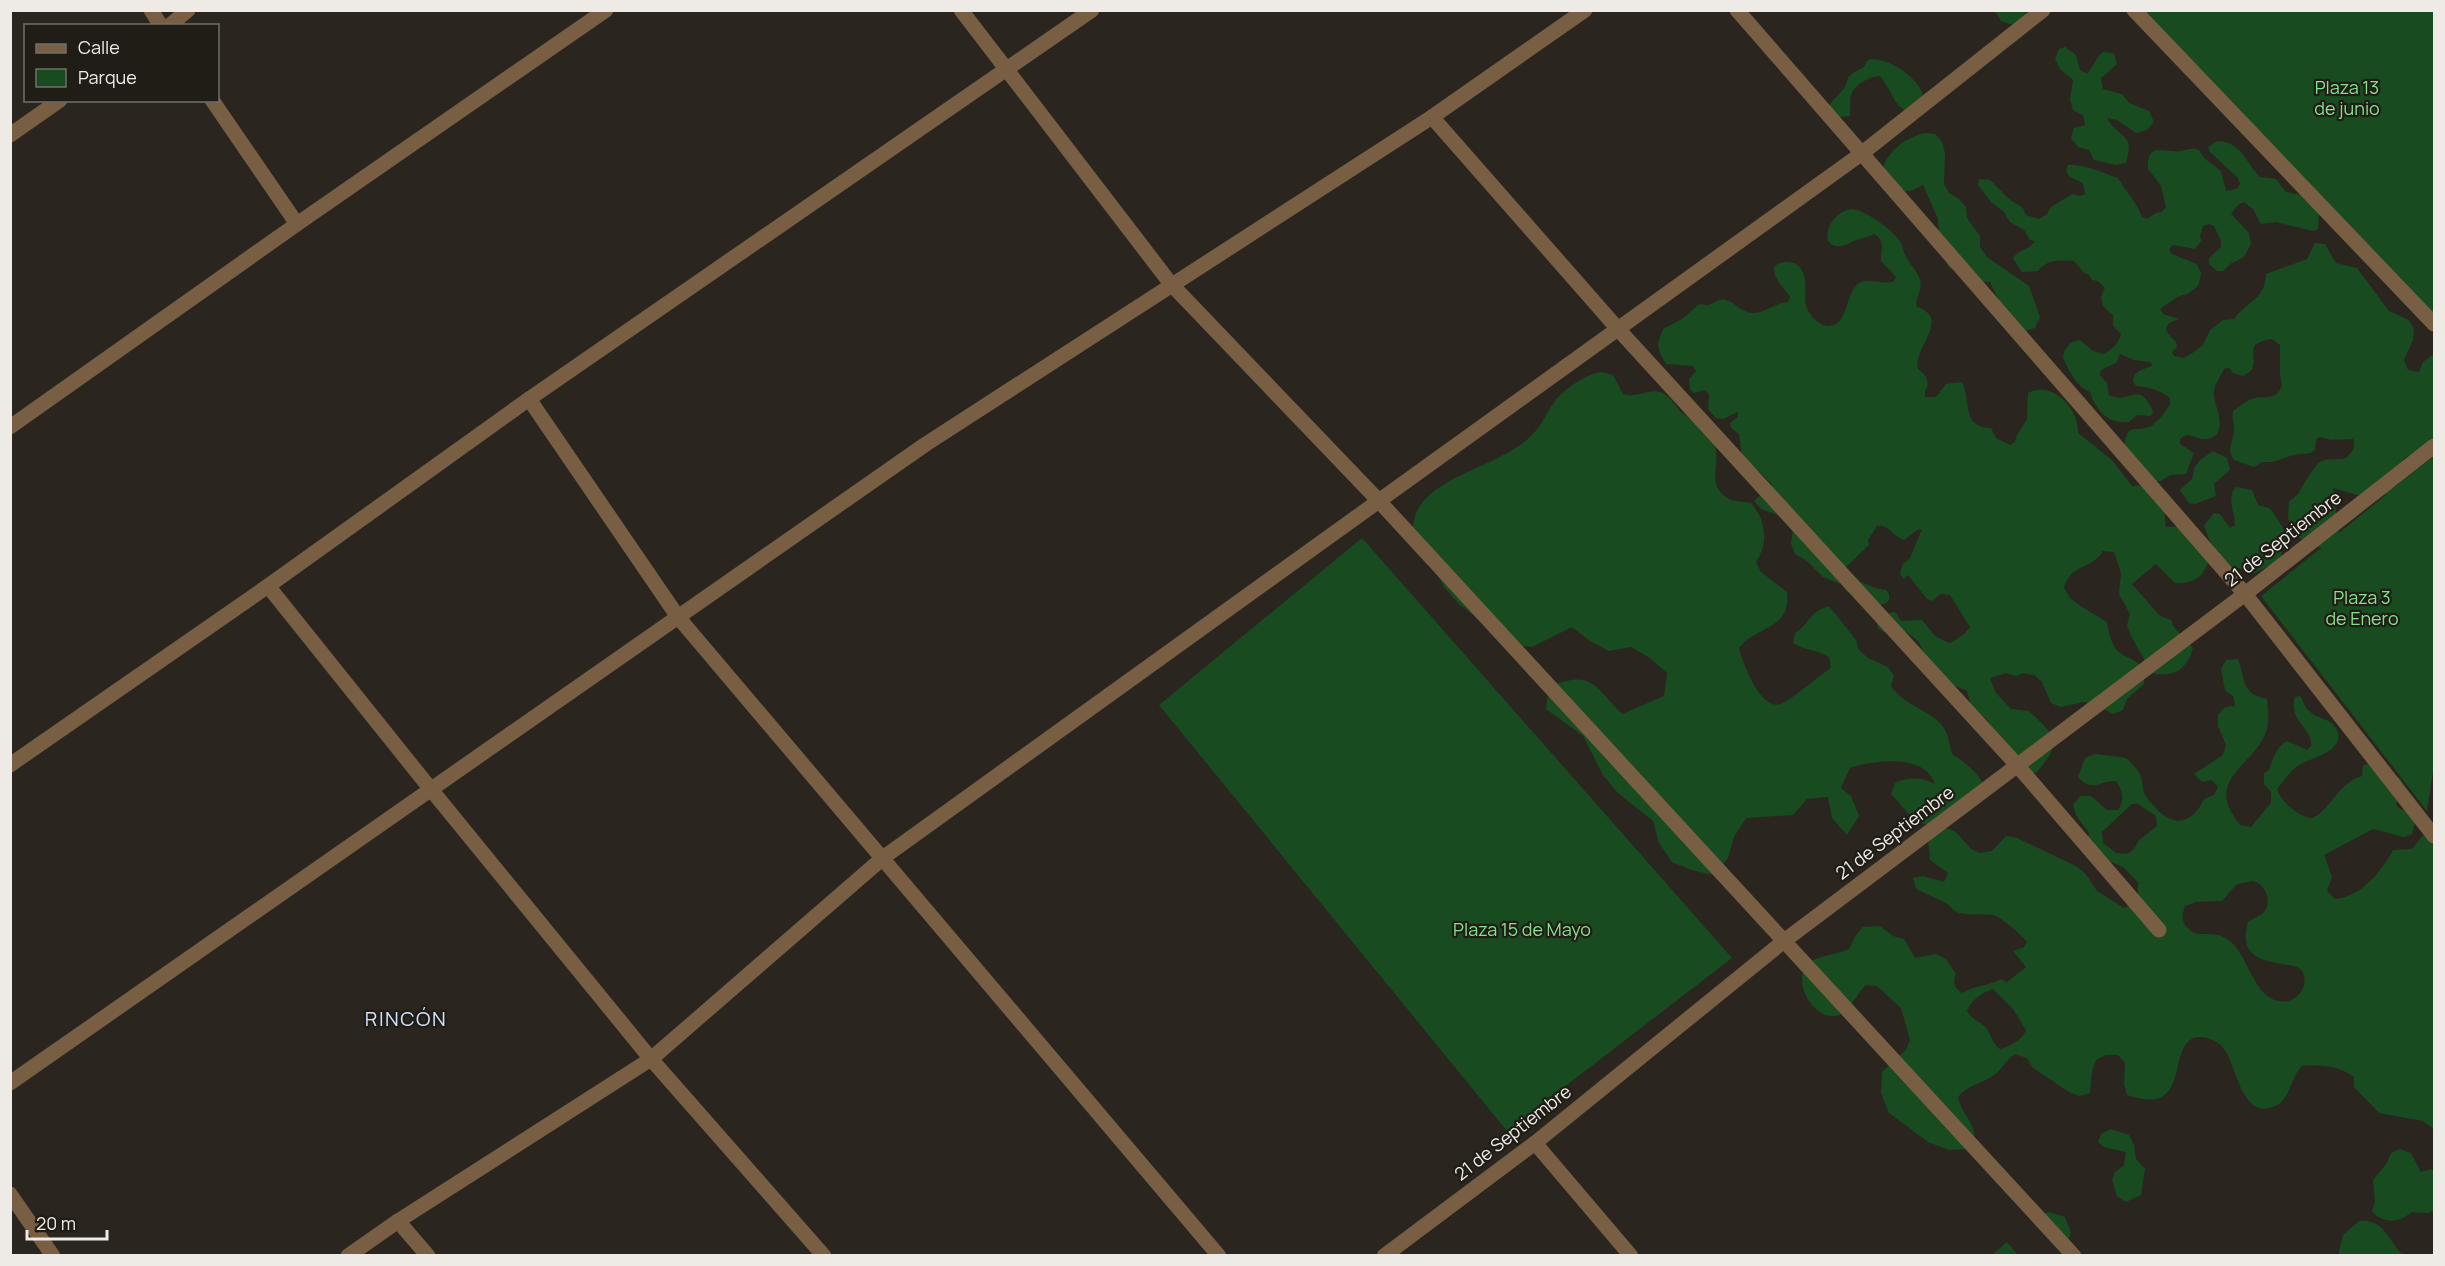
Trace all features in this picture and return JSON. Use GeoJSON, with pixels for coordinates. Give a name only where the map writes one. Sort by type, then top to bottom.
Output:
{"type":"FeatureCollection","features":[{"type":"Feature","properties":{"kind":"street"},"geometry":{"type":"LineString","coordinates":[[152,10],[160,24]]}},
{"type":"Feature","properties":{"kind":"street"},"geometry":{"type":"LineString","coordinates":[[171,24],[188,10]]}},
{"type":"Feature","properties":{"kind":"street"},"geometry":{"type":"LineString","coordinates":[[10,428],[297,224],[606,10]]}},
{"type":"Feature","properties":{"kind":"street"},"geometry":{"type":"LineString","coordinates":[[961,10],[1172,284],[1378,500],[2074,1256]]}},
{"type":"Feature","properties":{"kind":"street"},"geometry":{"type":"LineString","coordinates":[[10,765],[268,586],[529,399],[1092,10]]}},
{"type":"Feature","properties":{"kind":"street"},"geometry":{"type":"LineString","coordinates":[[10,1083],[926,444],[1432,117],[1585,10]]}},
{"type":"Feature","properties":{"kind":"street"},"geometry":{"type":"LineString","coordinates":[[1737,10],[2245,594],[2434,836]]}},
{"type":"Feature","properties":{"kind":"street"},"geometry":{"type":"LineString","coordinates":[[348,1256],[398,1221],[651,1059],[884,857],[1861,154],[2043,10]]}},
{"type":"Feature","properties":{"kind":"street"},"geometry":{"type":"LineString","coordinates":[[2134,10],[2434,324]]}},
{"type":"Feature","properties":{"kind":"street"},"geometry":{"type":"LineString","coordinates":[[10,135],[57,102]]}},
{"type":"Feature","properties":{"kind":"street"},"geometry":{"type":"LineString","coordinates":[[213,102],[297,224]]}},
{"type":"Feature","properties":{"kind":"street"},"geometry":{"type":"LineString","coordinates":[[1432,117],[1618,329],[2018,765],[2159,930]]}},
{"type":"Feature","properties":{"kind":"street"},"geometry":{"type":"LineString","coordinates":[[529,399],[678,616],[1219,1256]]}},
{"type":"Feature","properties":{"kind":"street","name":"21 de Septiembre"},"geometry":{"type":"LineString","coordinates":[[1384,1256],[1535,1143],[1784,941],[2245,594],[2434,446]]}},
{"type":"Feature","properties":{"kind":"street"},"geometry":{"type":"LineString","coordinates":[[268,586],[430,789],[651,1059],[824,1256]]}},
{"type":"Feature","properties":{"kind":"street"},"geometry":{"type":"LineString","coordinates":[[1535,1143],[1631,1256]]}},
{"type":"Feature","properties":{"kind":"street"},"geometry":{"type":"LineString","coordinates":[[10,1194],[53,1256]]}},
{"type":"Feature","properties":{"kind":"street"},"geometry":{"type":"LineString","coordinates":[[398,1221],[428,1256]]}},
{"type":"Feature","properties":{"kind":"green space"},"geometry":{"type":"Polygon","coordinates":[[[1995,11],[2026,11],[2024,19],[2016,26],[2001,21],[1995,11]]]}},
{"type":"Feature","properties":{"kind":"green space","name":"Plaza 13 de junio"},"geometry":{"type":"Polygon","coordinates":[[[2144,11],[2434,11],[2434,317],[2144,11]]]}},
{"type":"Feature","properties":{"kind":"green space"},"geometry":{"type":"Polygon","coordinates":[[[2065,47],[2076,55],[2080,70],[2087,74],[2103,52],[2114,53],[2117,64],[2101,78],[2103,89],[2122,94],[2129,103],[2149,111],[2154,122],[2147,130],[2136,133],[2117,120],[2107,118],[2127,141],[2129,153],[2126,163],[2115,165],[2094,160],[2089,150],[2078,147],[2071,138],[2074,128],[2085,125],[2083,115],[2073,110],[2070,100],[2073,80],[2060,69],[2055,59],[2059,49],[2065,47]]]}},
{"type":"Feature","properties":{"kind":"green space"},"geometry":{"type":"Polygon","coordinates":[[[1870,59],[1887,62],[1910,76],[1924,98],[1906,110],[1899,105],[1880,76],[1876,76],[1855,88],[1850,97],[1850,116],[1840,117],[1828,108],[1829,106],[1844,88],[1849,77],[1864,67],[1870,59]]]}},
{"type":"Feature","properties":{"kind":"green space"},"geometry":{"type":"Polygon","coordinates":[[[1924,133],[1935,134],[1942,142],[1945,153],[1944,184],[1949,193],[1966,207],[1967,218],[1980,236],[1980,247],[1987,257],[2029,286],[2040,317],[2035,328],[2025,331],[1999,301],[1990,282],[1979,282],[1949,268],[1940,250],[1938,219],[1923,185],[1902,192],[1880,175],[1887,159],[1896,148],[1924,133]]]}},
{"type":"Feature","properties":{"kind":"green space","name":"Plaza 3 de Enero"},"geometry":{"type":"Polygon","coordinates":[[[2217,141],[2232,145],[2260,177],[2276,179],[2286,192],[2302,195],[2319,213],[2318,229],[2313,231],[2276,222],[2261,224],[2253,209],[2244,202],[2239,204],[2231,214],[2249,233],[2251,244],[2244,257],[2230,264],[2223,271],[2217,271],[2209,264],[2209,258],[2221,247],[2221,241],[2214,226],[2209,224],[2203,226],[2201,241],[2195,249],[2173,245],[2169,249],[2172,254],[2197,264],[2201,273],[2196,288],[2160,309],[2163,314],[2179,319],[2169,323],[2166,329],[2176,342],[2177,347],[2172,352],[2174,356],[2184,358],[2203,345],[2210,330],[2223,320],[2234,319],[2259,295],[2265,283],[2266,274],[2307,259],[2315,243],[2325,244],[2336,263],[2357,268],[2389,311],[2409,320],[2414,329],[2413,340],[2404,360],[2408,370],[2419,372],[2423,362],[2434,354],[2434,443],[2419,453],[2404,458],[2392,489],[2434,456],[2434,765],[2427,811],[2261,596],[2321,548],[2293,535],[2288,518],[2289,502],[2299,493],[2319,463],[2346,458],[2353,449],[2353,439],[2331,440],[2320,437],[2316,439],[2315,450],[2311,453],[2293,455],[2273,462],[2262,462],[2254,467],[2234,460],[2230,449],[2234,431],[2233,411],[2254,398],[2276,394],[2282,385],[2280,345],[2272,339],[2257,343],[2253,349],[2252,370],[2243,376],[2233,373],[2229,368],[2224,369],[2214,391],[2220,421],[2218,433],[2207,439],[2189,435],[2180,439],[2180,444],[2194,453],[2186,474],[2170,475],[2161,481],[2156,481],[2124,445],[2131,430],[2151,426],[2170,404],[2170,398],[2166,395],[2154,389],[2136,386],[2133,381],[2137,372],[2153,365],[2150,362],[2134,360],[2120,354],[2116,363],[2101,370],[2100,375],[2107,383],[2109,395],[2123,398],[2138,394],[2142,396],[2153,411],[2151,416],[2137,415],[2129,422],[2122,422],[2109,418],[2099,410],[2090,392],[2077,382],[2063,358],[2068,346],[2076,341],[2080,340],[2093,351],[2103,354],[2112,349],[2118,341],[2121,334],[2113,326],[2113,315],[2106,310],[2101,300],[2105,288],[2098,281],[2092,280],[2074,261],[2054,261],[2041,267],[2038,271],[2022,272],[2013,258],[2035,241],[2030,240],[2024,230],[2010,222],[2004,212],[1991,202],[1978,185],[1979,179],[1990,180],[2009,199],[2023,208],[2026,215],[2039,219],[2047,214],[2051,207],[2072,194],[2080,196],[2085,194],[2083,183],[2070,177],[2066,171],[2068,165],[2080,165],[2118,178],[2142,217],[2147,219],[2162,212],[2166,207],[2161,186],[2148,169],[2150,155],[2158,150],[2199,150],[2204,158],[2221,171],[2226,191],[2237,189],[2240,184],[2238,178],[2210,152],[2208,147],[2217,141]],[[2333,488],[2339,533],[2387,494],[2375,498],[2333,488]]]}},
{"type":"Feature","properties":{"kind":"green space"},"geometry":{"type":"Polygon","coordinates":[[[1851,209],[1871,217],[1898,238],[1919,277],[1921,284],[1917,307],[1927,312],[1931,319],[1931,326],[1918,361],[1918,369],[1928,382],[1925,397],[1936,397],[1946,384],[1962,382],[1971,418],[1981,427],[1991,428],[1996,438],[2010,445],[2015,442],[2027,419],[2028,393],[2046,390],[2055,393],[2074,414],[2078,433],[2112,460],[2132,486],[2145,485],[2164,511],[2166,527],[2187,526],[2209,557],[2202,574],[2188,582],[2175,583],[2156,564],[2132,584],[2160,616],[2171,620],[2173,626],[2193,648],[2183,667],[2166,674],[2152,673],[2131,636],[2127,625],[2130,614],[2119,594],[2121,573],[2114,552],[2103,551],[2093,562],[2071,574],[2064,588],[2070,598],[2107,622],[2114,647],[2141,666],[2144,684],[2127,699],[2123,710],[2113,714],[2094,704],[2083,702],[2061,707],[2051,703],[2042,682],[2034,675],[2023,673],[2016,676],[2006,673],[1990,678],[1996,693],[2011,709],[2029,711],[2045,727],[2053,740],[2051,753],[2036,773],[2025,772],[1987,720],[1971,706],[1967,691],[1951,684],[1923,651],[1918,641],[1905,631],[1883,632],[1878,628],[1877,623],[1881,619],[1895,612],[1901,621],[1922,620],[1936,637],[1950,643],[1963,635],[1970,627],[1950,595],[1941,594],[1932,601],[1927,599],[1908,575],[1904,579],[1900,574],[1902,565],[1910,558],[1922,529],[1904,540],[1885,527],[1877,526],[1868,540],[1869,545],[1845,568],[1861,582],[1886,590],[1889,600],[1885,604],[1879,605],[1849,593],[1843,585],[1823,577],[1807,561],[1795,554],[1791,544],[1793,528],[1781,516],[1761,509],[1754,501],[1768,493],[1772,484],[1742,455],[1739,434],[1731,428],[1730,423],[1738,417],[1738,412],[1723,419],[1716,418],[1708,409],[1709,394],[1705,390],[1694,393],[1690,389],[1689,379],[1696,371],[1693,366],[1666,364],[1659,351],[1658,344],[1663,329],[1682,319],[1698,305],[1713,304],[1723,300],[1730,301],[1747,312],[1756,313],[1788,302],[1790,297],[1774,273],[1774,268],[1778,264],[1785,262],[1798,265],[1804,275],[1807,309],[1816,321],[1828,326],[1834,325],[1843,316],[1858,284],[1866,281],[1894,281],[1896,277],[1881,261],[1881,242],[1878,236],[1874,234],[1842,246],[1834,246],[1829,242],[1828,230],[1831,224],[1836,217],[1851,209]]]}},
{"type":"Feature","properties":{"kind":"green space"},"geometry":{"type":"Polygon","coordinates":[[[1602,372],[1613,375],[1623,394],[1634,395],[1653,391],[1666,394],[1682,413],[1703,429],[1713,441],[1716,449],[1715,480],[1721,493],[1734,501],[1751,503],[1760,517],[1764,539],[1756,562],[1761,572],[1787,592],[1787,605],[1778,621],[1739,648],[1754,684],[1766,700],[1773,704],[1781,704],[1831,668],[1829,657],[1793,643],[1795,633],[1813,615],[1829,606],[1856,640],[1859,650],[1868,658],[1888,667],[1894,676],[1891,686],[1897,693],[1933,717],[1944,728],[1953,755],[1971,768],[1984,786],[1979,804],[1938,823],[1930,825],[1922,823],[1914,819],[1891,794],[1895,783],[1905,780],[1920,779],[1935,784],[1929,774],[1921,767],[1898,761],[1860,765],[1850,768],[1841,788],[1851,796],[1859,816],[1847,835],[1832,818],[1828,797],[1807,799],[1793,815],[1746,818],[1734,837],[1728,858],[1713,875],[1672,862],[1659,843],[1653,821],[1618,793],[1603,775],[1583,736],[1546,709],[1549,687],[1563,682],[1584,680],[1598,688],[1622,714],[1664,696],[1667,673],[1650,658],[1631,647],[1609,651],[1590,641],[1572,627],[1532,647],[1512,645],[1459,604],[1444,587],[1412,529],[1419,507],[1430,495],[1457,477],[1520,446],[1536,431],[1552,405],[1564,391],[1576,382],[1602,372]]]}},
{"type":"Feature","properties":{"kind":"green space"},"geometry":{"type":"Polygon","coordinates":[[[2213,451],[2227,458],[2230,470],[2214,484],[2216,496],[2195,504],[2189,503],[2180,490],[2192,479],[2194,469],[2200,460],[2213,451]]]}},
{"type":"Feature","properties":{"kind":"green space"},"geometry":{"type":"Polygon","coordinates":[[[2236,487],[2252,490],[2258,505],[2269,508],[2273,512],[2287,535],[2282,544],[2281,560],[2253,574],[2238,568],[2233,569],[2212,546],[2204,526],[2214,513],[2220,514],[2230,528],[2235,525],[2231,500],[2236,487]]]}},
{"type":"Feature","properties":{"kind":"green space","name":"Plaza 15 de Mayo"},"geometry":{"type":"Polygon","coordinates":[[[1362,538],[1732,958],[1507,1131],[1159,705],[1362,538]]]}},
{"type":"Feature","properties":{"kind":"green space"},"geometry":{"type":"Polygon","coordinates":[[[2238,659],[2245,685],[2252,693],[2267,699],[2268,707],[2267,728],[2260,744],[2228,784],[2226,796],[2230,809],[2240,825],[2251,827],[2271,803],[2271,792],[2264,784],[2264,773],[2269,770],[2280,746],[2287,741],[2307,750],[2311,746],[2311,739],[2295,713],[2295,697],[2300,696],[2309,711],[2327,720],[2336,728],[2338,736],[2333,748],[2296,767],[2277,789],[2287,804],[2302,815],[2313,818],[2326,808],[2341,789],[2362,776],[2363,765],[2373,763],[2400,778],[2402,783],[2396,805],[2406,810],[2415,823],[2412,834],[2404,837],[2373,829],[2324,855],[2332,877],[2327,891],[2335,899],[2353,894],[2376,875],[2393,850],[2412,849],[2425,833],[2434,833],[2434,1129],[2423,1121],[2379,1113],[2354,1087],[2354,1077],[2336,1068],[2316,1065],[2302,1066],[2283,1101],[2279,1104],[2267,1108],[2257,1107],[2243,1092],[2223,1047],[2211,1039],[2199,1037],[2190,1040],[2184,1047],[2169,1091],[2160,1098],[2147,1100],[2127,1095],[2124,1084],[2125,1063],[2118,1055],[2106,1055],[2096,1060],[2092,1071],[2090,1093],[2079,1096],[2033,1068],[2027,1058],[2015,1054],[1995,1075],[1969,1088],[1958,1097],[1973,1128],[1974,1141],[1971,1149],[1949,1150],[1928,1142],[1889,1113],[1881,1093],[1882,1072],[1906,1050],[1910,1040],[1901,1008],[1877,986],[1866,985],[1843,1013],[1830,1016],[1822,1013],[1814,1007],[1803,989],[1804,970],[1813,960],[1849,949],[1863,927],[1880,926],[1893,936],[1904,939],[1915,958],[1936,954],[1946,959],[1956,974],[1955,985],[1962,993],[2001,979],[2007,982],[2026,967],[2013,951],[2024,947],[2027,942],[2001,919],[1987,914],[1957,912],[1948,904],[1916,889],[1913,878],[1923,876],[1944,882],[1948,873],[1930,860],[1928,838],[1946,828],[1956,832],[1971,849],[1980,853],[1992,851],[2006,836],[2017,838],[2076,866],[2085,873],[2097,891],[2124,908],[2138,902],[2138,882],[2123,867],[2102,858],[2087,844],[2089,833],[2076,815],[2073,805],[2080,796],[2091,796],[2107,810],[2118,810],[2122,799],[2120,789],[2116,781],[2092,785],[2083,782],[2078,777],[2085,758],[2095,754],[2126,758],[2140,774],[2146,796],[2161,813],[2175,820],[2182,820],[2194,814],[2204,799],[2214,795],[2218,787],[2212,780],[2202,782],[2194,774],[2223,755],[2226,745],[2218,726],[2218,715],[2225,707],[2235,706],[2233,696],[2225,690],[2221,669],[2226,660],[2238,659]],[[2132,804],[2102,832],[2103,843],[2116,853],[2127,854],[2134,849],[2139,840],[2157,826],[2156,816],[2138,804],[2132,804]],[[2253,881],[2237,884],[2222,901],[2196,902],[2185,906],[2184,922],[2187,928],[2194,933],[2217,935],[2230,941],[2240,952],[2263,992],[2283,1002],[2292,1000],[2303,988],[2305,979],[2302,971],[2297,967],[2267,961],[2257,956],[2249,949],[2246,938],[2248,922],[2262,914],[2267,908],[2268,898],[2264,889],[2253,881]],[[1993,989],[1974,1000],[1967,1011],[1986,1028],[1995,1045],[2000,1049],[2015,1042],[2026,1030],[2013,1009],[1993,989]]]}},
{"type":"Feature","properties":{"kind":"green space"},"geometry":{"type":"Polygon","coordinates":[[[2111,1129],[2129,1135],[2134,1145],[2136,1159],[2145,1169],[2141,1195],[2126,1202],[2117,1196],[2112,1180],[2115,1172],[2124,1165],[2126,1152],[2104,1147],[2098,1142],[2101,1134],[2111,1129]]]}},
{"type":"Feature","properties":{"kind":"green space"},"geometry":{"type":"Polygon","coordinates":[[[2400,1149],[2411,1153],[2421,1172],[2431,1169],[2434,1171],[2434,1211],[2412,1212],[2392,1221],[2382,1219],[2372,1212],[2375,1202],[2373,1180],[2387,1163],[2391,1153],[2400,1149]]]}},
{"type":"Feature","properties":{"kind":"green space"},"geometry":{"type":"Polygon","coordinates":[[[2049,1212],[2065,1217],[2071,1233],[2068,1240],[2053,1243],[2039,1227],[2043,1214],[2049,1212]]]}},
{"type":"Feature","properties":{"kind":"green space"},"geometry":{"type":"Polygon","coordinates":[[[2359,1221],[2375,1223],[2403,1255],[2338,1255],[2343,1235],[2359,1221]]]}},
{"type":"Feature","properties":{"kind":"green space"},"geometry":{"type":"Polygon","coordinates":[[[2007,1242],[2018,1255],[1992,1255],[2007,1242]]]}},
{"type":"Feature","properties":{"kind":"district","name":"RINCÓN"},"geometry":{"type":"Point","coordinates":[406,1019]}}]}
